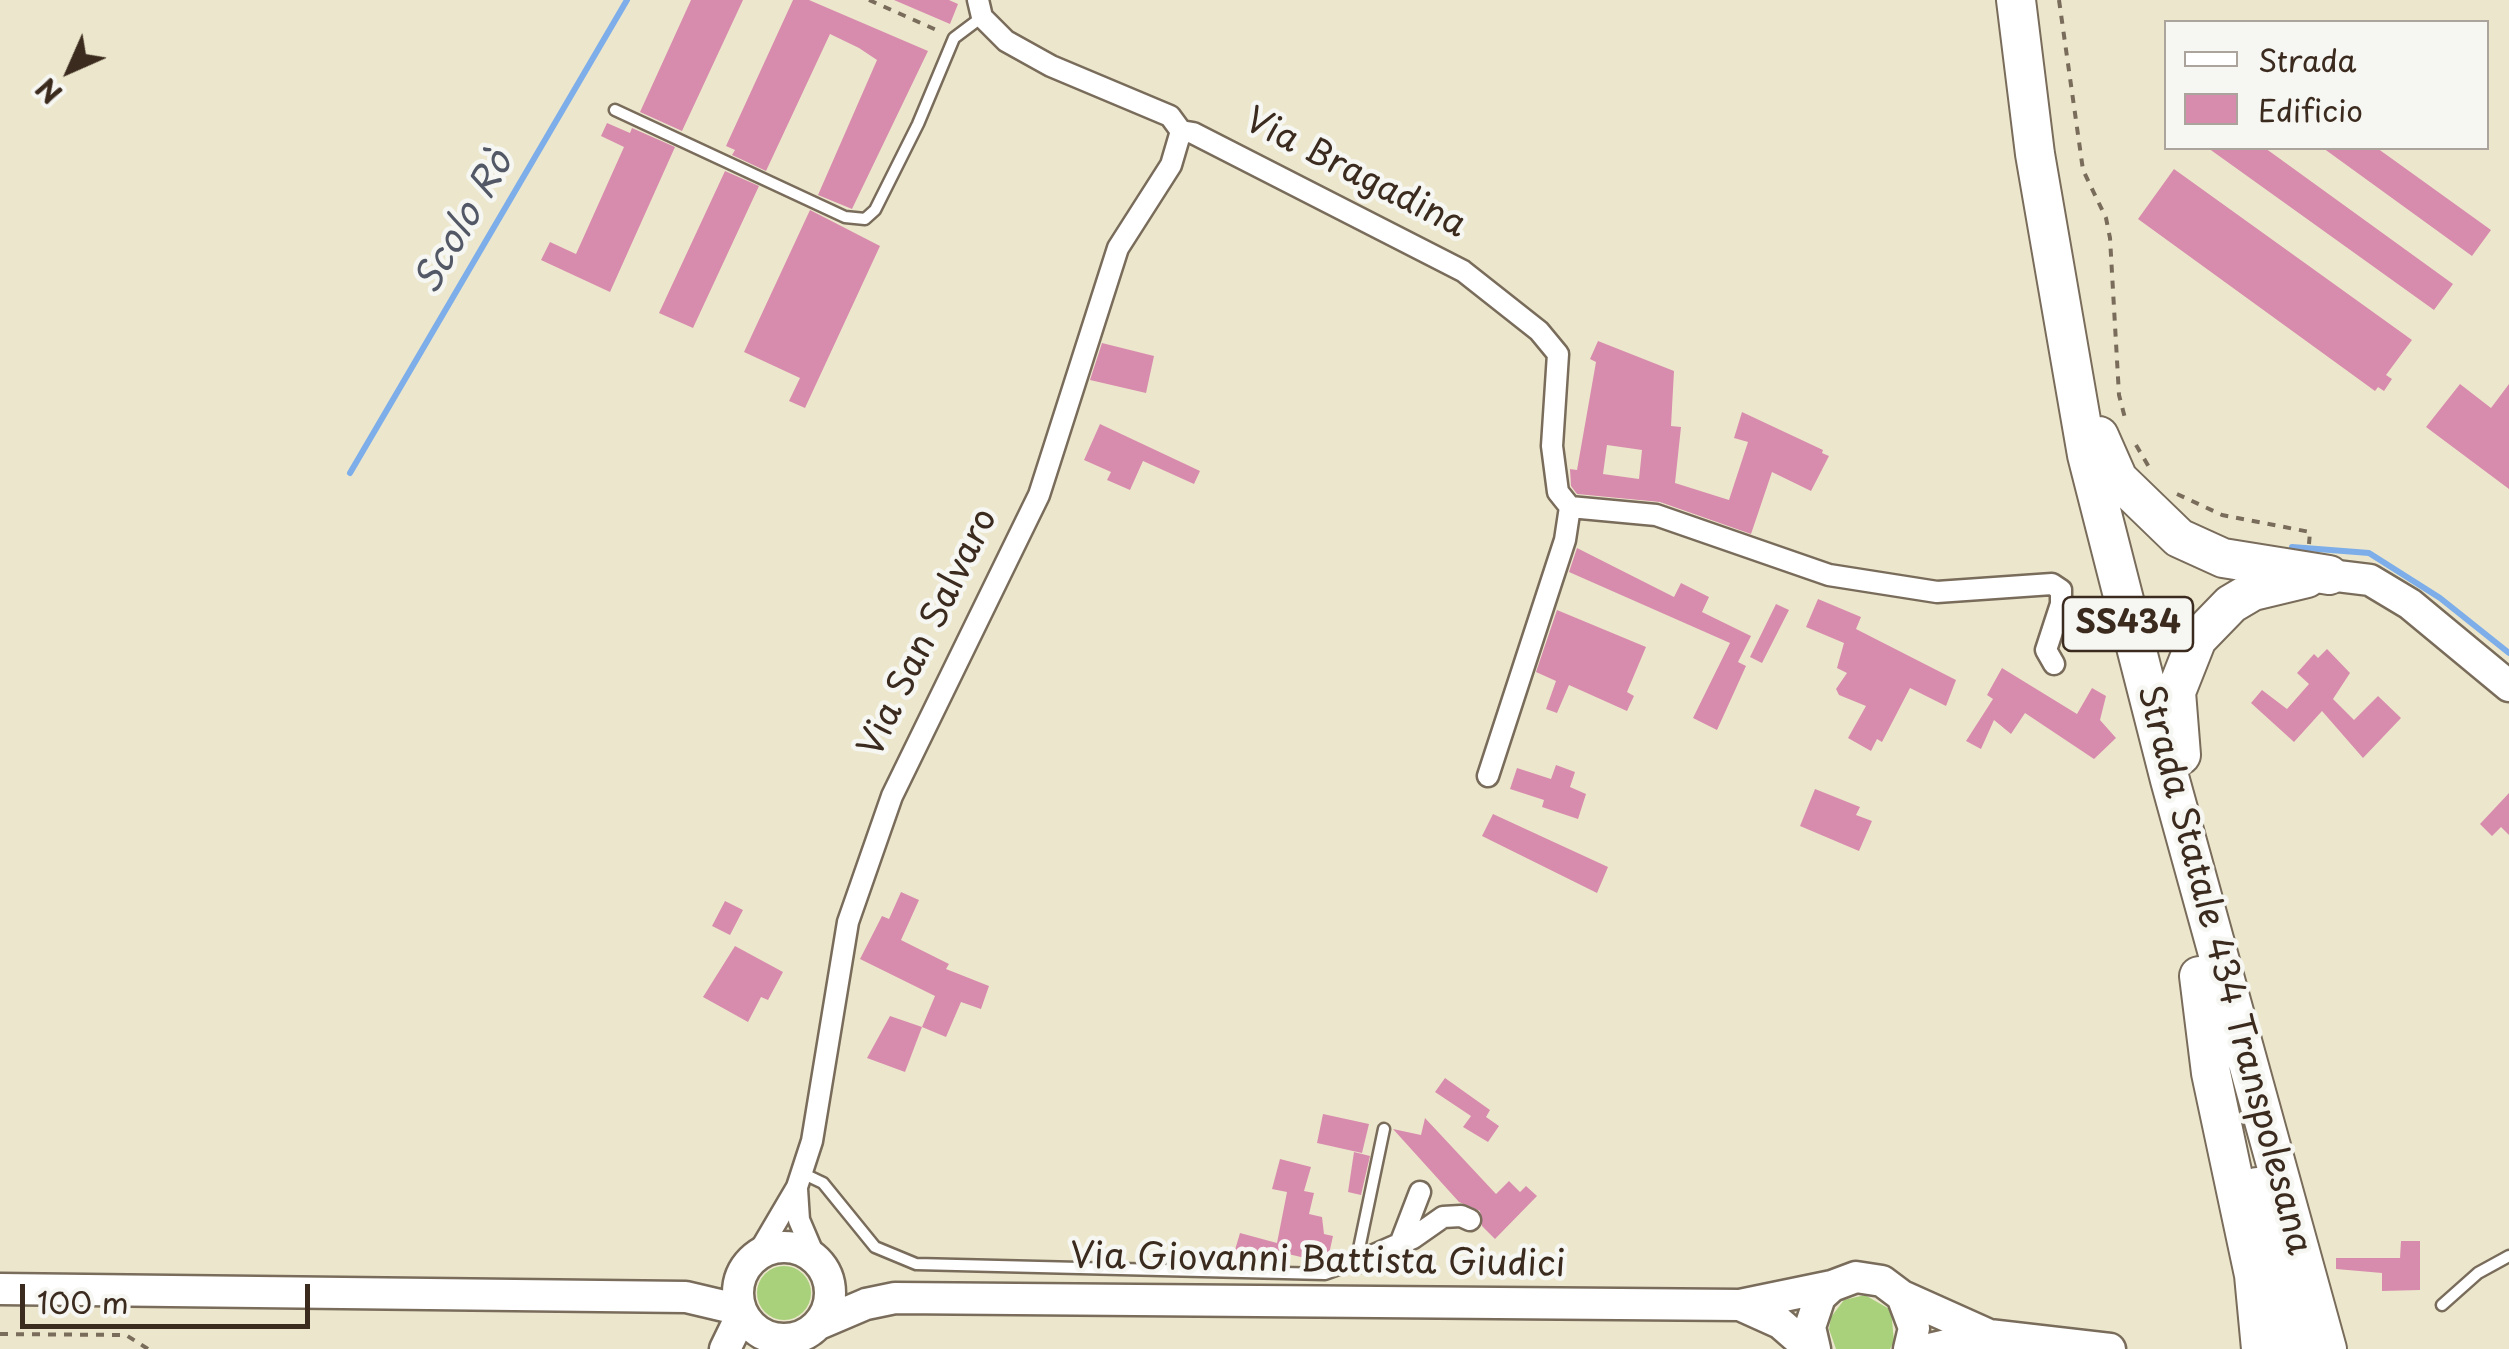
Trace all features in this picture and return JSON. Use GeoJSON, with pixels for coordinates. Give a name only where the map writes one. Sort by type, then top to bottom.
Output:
{"type":"FeatureCollection","features":[{"type":"Feature","properties":{"kind":"highway","name":"Strada Statale 434 Transpolesana"},"geometry":{"type":"LineString","coordinates":[[1992,0],[2010,153],[2065,461],[2091,576],[2296,1349]]}},
{"type":"Feature","properties":{"kind":"highway","name":"Strada Statale 434 Transpolesana"},"geometry":{"type":"LineString","coordinates":[[2016,0],[2035,154],[2072,380],[2112,565],[2328,1349]]}},
{"type":"Feature","properties":{"kind":"highway"},"geometry":{"type":"LineString","coordinates":[[2035,154],[2062,226],[2094,415],[2104,454],[2118,479],[2179,538],[2223,558],[2329,575]]}},
{"type":"Feature","properties":{"kind":"highway"},"geometry":{"type":"LineString","coordinates":[[2241,1038],[2232,948],[2182,765],[2176,692],[2198,639],[2231,604],[2287,581],[2329,575]]}},
{"type":"Feature","properties":{"kind":"highway"},"geometry":{"type":"LineString","coordinates":[[2199,976],[2211,1073],[2254,1275],[2261,1349]]}},
{"type":"Feature","properties":{"kind":"main road"},"geometry":{"type":"LineString","coordinates":[[2329,575],[2370,580],[2410,604],[2509,686]]}},
{"type":"Feature","properties":{"kind":"main road","name":"Via Giovanni Battista Giudici"},"geometry":{"type":"LineString","coordinates":[[686,1297],[785,1246],[865,1290],[896,1298]]}},
{"type":"Feature","properties":{"kind":"main road"},"geometry":{"type":"LineString","coordinates":[[725,1349],[741,1312],[739,1279],[752,1260]]}},
{"type":"Feature","properties":{"kind":"main road"},"geometry":{"type":"LineString","coordinates":[[819,1324],[830,1297],[820,1265]]}},
{"type":"Feature","properties":{"kind":"main road","name":"Via Giovanni Battista Giudici"},"geometry":{"type":"LineString","coordinates":[[0,1289],[686,1297],[741,1312],[760,1344],[798,1337],[866,1304],[896,1298],[1740,1306],[1870,1277],[1882,1280],[1902,1296]]}},
{"type":"Feature","properties":{"kind":"main road"},"geometry":{"type":"LineString","coordinates":[[1812,1349],[1813,1311],[1832,1286]]}},
{"type":"Feature","properties":{"kind":"main road"},"geometry":{"type":"LineString","coordinates":[[1902,1296],[1988,1335],[2110,1349]]}},
{"type":"Feature","properties":{"kind":"main road"},"geometry":{"type":"LineString","coordinates":[[1902,1296],[1914,1328],[1909,1349]]}},
{"type":"Feature","properties":{"kind":"main road","name":"Via Giovanni Battista Giudici"},"geometry":{"type":"LineString","coordinates":[[1740,1306],[1780,1324],[1812,1349]]}},
{"type":"Feature","properties":{"kind":"main road"},"geometry":{"type":"LineString","coordinates":[[1929,1349],[1988,1335]]}},
{"type":"Feature","properties":{"kind":"street","name":"Via Bragadina"},"geometry":{"type":"LineString","coordinates":[[980,8],[1006,42],[1051,66],[1170,116],[1180,130],[1463,271],[1539,331],[1558,354],[1552,446],[1558,492],[1570,507]]}},
{"type":"Feature","properties":{"kind":"street","name":"Via San Salvaro"},"geometry":{"type":"LineString","coordinates":[[752,1260],[799,1180],[812,1142],[848,922],[892,796],[1039,496],[1118,248],[1171,165],[1180,130]]}},
{"type":"Feature","properties":{"kind":"street"},"geometry":{"type":"LineString","coordinates":[[1488,776],[1565,540],[1570,507],[1656,515],[1829,574],[1937,592],[2052,584],[2061,590],[2062,604],[2046,650],[2054,664]]}},
{"type":"Feature","properties":{"kind":"street","name":"Via San Salvaro"},"geometry":{"type":"LineString","coordinates":[[799,1180],[799,1220],[820,1265]]}},
{"type":"Feature","properties":{"kind":"street"},"geometry":{"type":"LineString","coordinates":[[1400,1244],[1420,1192]]}},
{"type":"Feature","properties":{"kind":"street"},"geometry":{"type":"LineString","coordinates":[[1356,1263],[1400,1244],[1443,1217],[1470,1220]]}},
{"type":"Feature","properties":{"kind":"lane"},"geometry":{"type":"LineString","coordinates":[[615,110],[845,217],[865,218],[875,210],[918,124],[954,38],[980,8]]}},
{"type":"Feature","properties":{"kind":"lane"},"geometry":{"type":"LineString","coordinates":[[799,1180],[824,1183],[875,1247],[916,1264],[1325,1274],[1356,1263],[1384,1129]]}},
{"type":"Feature","properties":{"kind":"lane"},"geometry":{"type":"LineString","coordinates":[[2442,1305],[2478,1274],[2509,1256]]}},
{"type":"Feature","properties":{"kind":"path"},"geometry":{"type":"LineString","coordinates":[[869,0],[954,38]]}},
{"type":"Feature","properties":{"kind":"path"},"geometry":{"type":"LineString","coordinates":[[2060,0],[2083,170],[2106,218],[2110,238],[2119,395],[2124,419],[2150,469]]}},
{"type":"Feature","properties":{"kind":"path"},"geometry":{"type":"LineString","coordinates":[[2172,492],[2222,515],[2310,532]]}},
{"type":"Feature","properties":{"kind":"path"},"geometry":{"type":"LineString","coordinates":[[0,1334],[126,1335],[148,1349]]}},
{"type":"Feature","properties":{"kind":"green space"},"geometry":{"type":"Polygon","coordinates":[[[784,1266],[803,1274],[811,1293],[803,1312],[784,1320],[765,1312],[757,1293],[765,1274],[784,1266]]]}},
{"type":"Feature","properties":{"kind":"green space"},"geometry":{"type":"Polygon","coordinates":[[[1865,1295],[1891,1310],[1894,1341],[1890,1349],[1836,1349],[1829,1329],[1831,1317],[1844,1300],[1865,1295]]]}},
{"type":"Feature","properties":{"kind":"building"},"geometry":{"type":"Polygon","coordinates":[[[691,0],[743,0],[682,131],[640,112],[691,0]]]}},
{"type":"Feature","properties":{"kind":"building"},"geometry":{"type":"Polygon","coordinates":[[[793,0],[809,0],[928,51],[852,209],[818,195],[877,60],[859,48],[830,34],[766,171],[732,155],[735,150],[726,146],[793,0]]]}},
{"type":"Feature","properties":{"kind":"building"},"geometry":{"type":"Polygon","coordinates":[[[894,0],[949,0],[958,4],[950,24],[894,0]]]}},
{"type":"Feature","properties":{"kind":"building"},"geometry":{"type":"Polygon","coordinates":[[[607,123],[630,133],[632,128],[675,147],[610,292],[541,260],[550,242],[576,254],[624,147],[601,136],[607,123]]]}},
{"type":"Feature","properties":{"kind":"building"},"geometry":{"type":"Polygon","coordinates":[[[2211,150],[2268,150],[2453,284],[2434,310],[2211,150]]]}},
{"type":"Feature","properties":{"kind":"building"},"geometry":{"type":"Polygon","coordinates":[[[2326,150],[2380,150],[2491,230],[2472,256],[2326,150]]]}},
{"type":"Feature","properties":{"kind":"building"},"geometry":{"type":"Polygon","coordinates":[[[2174,169],[2412,340],[2386,375],[2392,379],[2384,391],[2378,387],[2375,391],[2138,219],[2174,169]]]}},
{"type":"Feature","properties":{"kind":"building"},"geometry":{"type":"Polygon","coordinates":[[[725,171],[759,186],[693,328],[659,313],[725,171]]]}},
{"type":"Feature","properties":{"kind":"building"},"geometry":{"type":"Polygon","coordinates":[[[810,210],[880,246],[805,408],[789,401],[800,378],[744,352],[810,210]]]}},
{"type":"Feature","properties":{"kind":"building"},"geometry":{"type":"Polygon","coordinates":[[[1598,341],[1674,371],[1671,426],[1681,427],[1675,483],[1729,500],[1748,442],[1734,438],[1742,412],[1829,456],[1811,491],[1772,472],[1751,534],[1660,502],[1577,494],[1571,486],[1570,469],[1577,470],[1596,362],[1590,359],[1598,341]],[[1607,445],[1603,474],[1639,479],[1642,450],[1607,445]]]}},
{"type":"Feature","properties":{"kind":"building"},"geometry":{"type":"Polygon","coordinates":[[[1102,343],[1154,356],[1146,393],[1090,380],[1102,343]]]}},
{"type":"Feature","properties":{"kind":"building"},"geometry":{"type":"Polygon","coordinates":[[[2460,384],[2491,408],[2509,384],[2509,489],[2426,427],[2460,384]]]}},
{"type":"Feature","properties":{"kind":"building"},"geometry":{"type":"Polygon","coordinates":[[[1100,424],[1200,471],[1194,484],[1143,461],[1130,490],[1107,480],[1111,472],[1084,460],[1100,424]]]}},
{"type":"Feature","properties":{"kind":"building"},"geometry":{"type":"Polygon","coordinates":[[[1577,548],[1674,597],[1681,583],[1709,597],[1702,612],[1751,636],[1738,662],[1746,666],[1717,730],[1693,718],[1730,643],[1569,572],[1577,548]]]}},
{"type":"Feature","properties":{"kind":"building"},"geometry":{"type":"Polygon","coordinates":[[[1818,599],[1861,617],[1856,629],[1956,680],[1946,706],[1910,688],[1882,742],[1877,739],[1871,751],[1848,738],[1866,706],[1839,695],[1836,689],[1847,673],[1837,668],[1844,643],[1806,627],[1818,599]]]}},
{"type":"Feature","properties":{"kind":"building"},"geometry":{"type":"Polygon","coordinates":[[[1776,604],[1789,610],[1762,663],[1750,657],[1776,604]]]}},
{"type":"Feature","properties":{"kind":"building"},"geometry":{"type":"Polygon","coordinates":[[[1557,610],[1646,647],[1627,692],[1634,696],[1627,711],[1569,685],[1557,713],[1546,709],[1556,681],[1536,672],[1557,610]]]}},
{"type":"Feature","properties":{"kind":"building"},"geometry":{"type":"Polygon","coordinates":[[[2327,649],[2350,673],[2333,699],[2354,720],[2378,696],[2401,718],[2363,758],[2322,711],[2294,742],[2251,703],[2262,690],[2287,709],[2309,684],[2297,673],[2314,654],[2318,658],[2327,649]]]}},
{"type":"Feature","properties":{"kind":"building"},"geometry":{"type":"Polygon","coordinates":[[[2002,668],[2077,714],[2092,688],[2106,696],[2100,720],[2116,738],[2094,759],[2025,713],[2011,734],[1994,720],[1981,749],[1966,741],[1993,699],[1987,695],[2002,668]]]}},
{"type":"Feature","properties":{"kind":"building"},"geometry":{"type":"Polygon","coordinates":[[[1556,765],[1575,772],[1570,787],[1586,794],[1578,819],[1542,807],[1544,800],[1510,789],[1517,768],[1551,779],[1556,765]]]}},
{"type":"Feature","properties":{"kind":"building"},"geometry":{"type":"Polygon","coordinates":[[[1815,789],[1860,807],[1856,815],[1872,821],[1859,851],[1800,826],[1815,789]]]}},
{"type":"Feature","properties":{"kind":"building"},"geometry":{"type":"Polygon","coordinates":[[[2509,793],[2509,835],[2501,827],[2492,836],[2480,824],[2509,793]]]}},
{"type":"Feature","properties":{"kind":"building"},"geometry":{"type":"Polygon","coordinates":[[[1493,814],[1608,867],[1597,893],[1482,836],[1493,814]]]}},
{"type":"Feature","properties":{"kind":"building"},"geometry":{"type":"Polygon","coordinates":[[[901,892],[919,900],[901,940],[949,964],[946,969],[989,986],[981,1009],[961,1002],[946,1037],[922,1027],[935,996],[860,959],[882,916],[889,919],[901,892]]]}},
{"type":"Feature","properties":{"kind":"building"},"geometry":{"type":"Polygon","coordinates":[[[725,901],[743,910],[730,935],[712,926],[725,901]]]}},
{"type":"Feature","properties":{"kind":"building"},"geometry":{"type":"Polygon","coordinates":[[[735,946],[783,972],[768,1000],[761,997],[748,1022],[703,997],[735,946]]]}},
{"type":"Feature","properties":{"kind":"building"},"geometry":{"type":"Polygon","coordinates":[[[890,1016],[922,1027],[905,1072],[867,1058],[890,1016]]]}},
{"type":"Feature","properties":{"kind":"building"},"geometry":{"type":"Polygon","coordinates":[[[1445,1078],[1490,1110],[1486,1117],[1499,1126],[1488,1142],[1463,1127],[1471,1116],[1435,1092],[1445,1078]]]}},
{"type":"Feature","properties":{"kind":"building"},"geometry":{"type":"Polygon","coordinates":[[[1323,1114],[1369,1124],[1362,1153],[1317,1143],[1323,1114]]]}},
{"type":"Feature","properties":{"kind":"building"},"geometry":{"type":"Polygon","coordinates":[[[1425,1118],[1496,1194],[1509,1181],[1520,1192],[1526,1186],[1537,1196],[1495,1239],[1482,1226],[1480,1211],[1459,1202],[1393,1129],[1421,1135],[1425,1118]]]}},
{"type":"Feature","properties":{"kind":"building"},"geometry":{"type":"Polygon","coordinates":[[[1354,1152],[1370,1156],[1361,1195],[1348,1192],[1354,1152]]]}},
{"type":"Feature","properties":{"kind":"building"},"geometry":{"type":"Polygon","coordinates":[[[1280,1159],[1311,1167],[1304,1191],[1314,1193],[1309,1214],[1322,1217],[1324,1234],[1333,1236],[1327,1263],[1288,1254],[1285,1264],[1272,1264],[1235,1250],[1240,1233],[1277,1243],[1287,1192],[1272,1189],[1280,1159]]]}},
{"type":"Feature","properties":{"kind":"building"},"geometry":{"type":"Polygon","coordinates":[[[2401,1241],[2420,1241],[2420,1290],[2382,1291],[2382,1273],[2336,1269],[2336,1258],[2400,1258],[2401,1241]]]}},
{"type":"Feature","properties":{"kind":"waterway","name":"Scolo Rò"},"geometry":{"type":"LineString","coordinates":[[350,473],[627,0]]}},
{"type":"Feature","properties":{"kind":"waterway"},"geometry":{"type":"LineString","coordinates":[[2292,547],[2369,553],[2440,598],[2509,653]]}}]}
